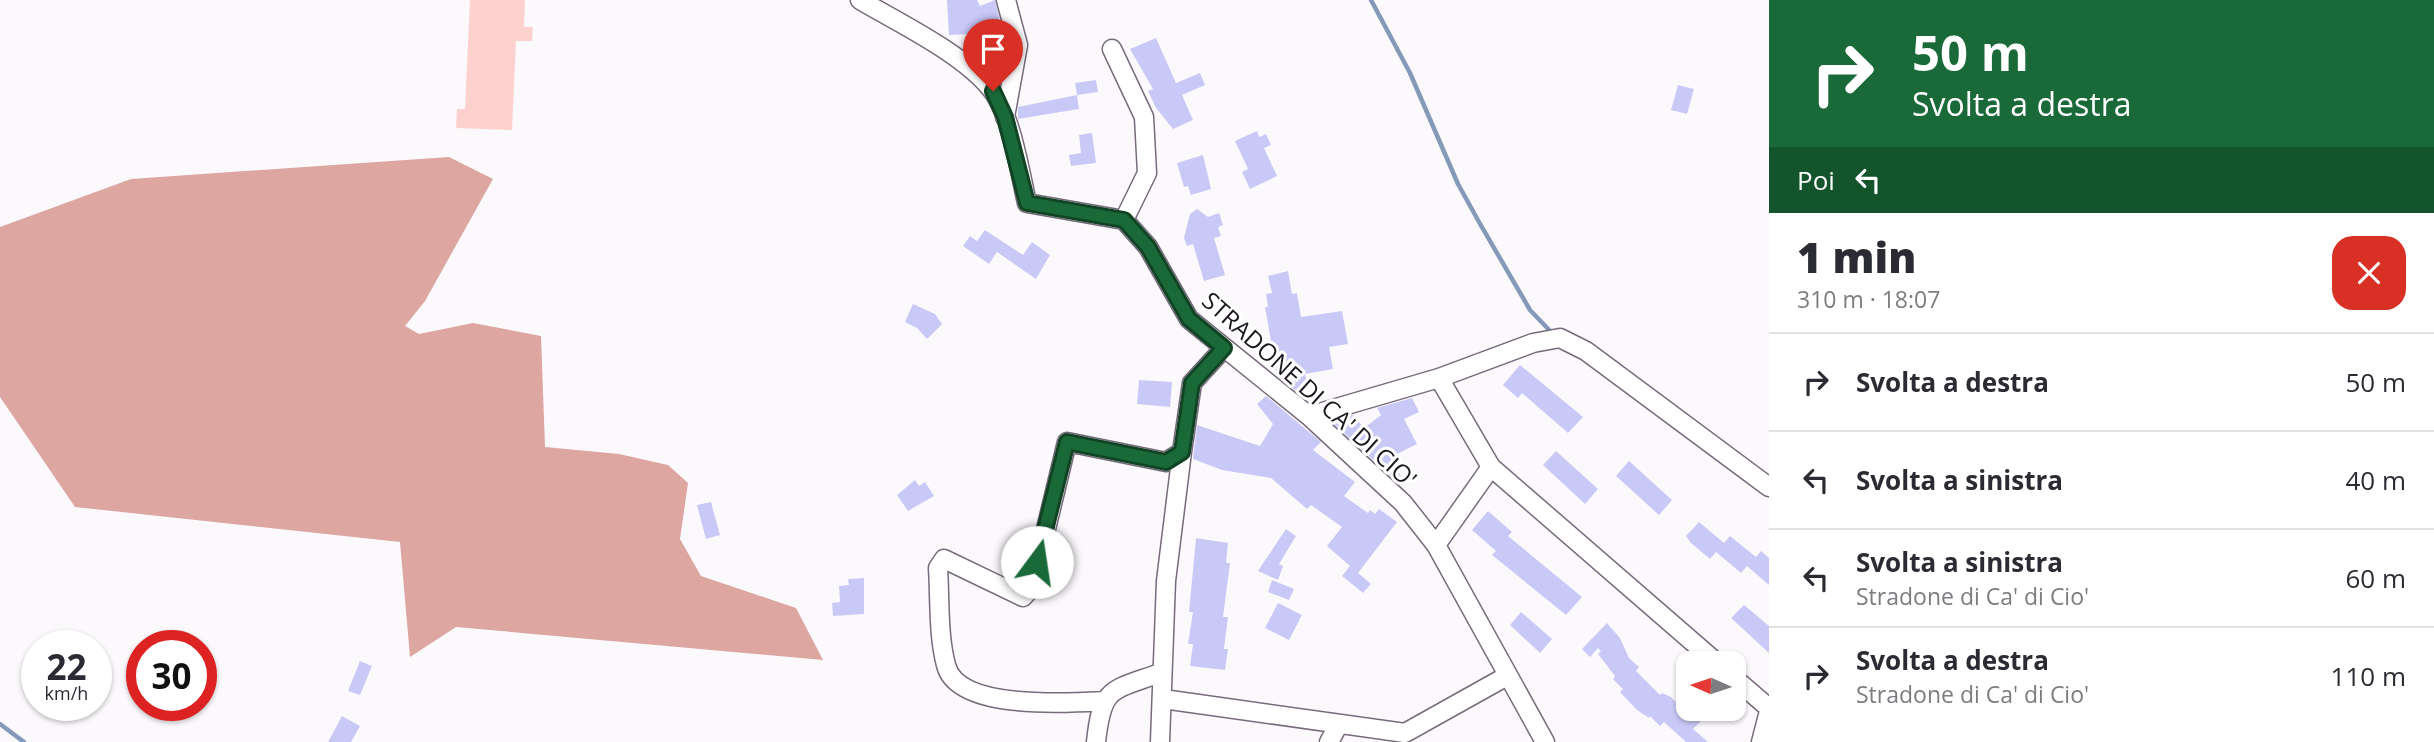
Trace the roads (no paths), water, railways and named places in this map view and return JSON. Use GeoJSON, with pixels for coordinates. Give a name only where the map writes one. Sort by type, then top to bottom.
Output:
{"type":"FeatureCollection","features":[{"type":"Feature","properties":{"kind":"street"},"geometry":{"type":"LineString","coordinates":[[860,0],[950,54],[993,91],[1005,117],[1027,203],[1124,220],[1147,173],[1144,117],[1112,48]]}},
{"type":"Feature","properties":{"kind":"street"},"geometry":{"type":"LineString","coordinates":[[1005,117],[1018,45],[1006,0]]}},
{"type":"Feature","properties":{"kind":"street","name":"STRADONE DI CA' DI CIO'"},"geometry":{"type":"LineString","coordinates":[[1124,220],[1148,247],[1189,319],[1309,416],[1402,503],[1436,545],[1545,742]]}},
{"type":"Feature","properties":{"kind":"street"},"geometry":{"type":"LineString","coordinates":[[1309,416],[1440,377],[1533,343],[1559,338],[1586,351],[1769,487]]}},
{"type":"Feature","properties":{"kind":"street"},"geometry":{"type":"LineString","coordinates":[[1160,742],[1163,699],[1160,673],[1166,581],[1192,383],[1224,348]]}},
{"type":"Feature","properties":{"kind":"street"},"geometry":{"type":"LineString","coordinates":[[1440,377],[1491,467],[1703,651]]}},
{"type":"Feature","properties":{"kind":"street"},"geometry":{"type":"LineString","coordinates":[[1105,701],[1036,705],[965,690],[946,668],[938,568],[944,559],[1023,597],[1032,587],[1067,442],[1166,462],[1182,452]]}},
{"type":"Feature","properties":{"kind":"street"},"geometry":{"type":"LineString","coordinates":[[1436,545],[1491,467]]}},
{"type":"Feature","properties":{"kind":"street"},"geometry":{"type":"LineString","coordinates":[[1096,742],[1099,709],[1113,691],[1160,673]]}},
{"type":"Feature","properties":{"kind":"street"},"geometry":{"type":"LineString","coordinates":[[1163,699],[1405,733],[1507,676]]}},
{"type":"Feature","properties":{"kind":"street"},"geometry":{"type":"LineString","coordinates":[[1746,689],[1769,709],[1761,742]]}},
{"type":"Feature","properties":{"kind":"street"},"geometry":{"type":"LineString","coordinates":[[1329,742],[1339,724]]}},
{"type":"Feature","properties":{"kind":"waterway"},"geometry":{"type":"LineString","coordinates":[[1371,0],[1410,73],[1458,184],[1530,310],[1552,333]]}},
{"type":"Feature","properties":{"kind":"waterway"},"geometry":{"type":"LineString","coordinates":[[0,724],[24,742]]}}]}
